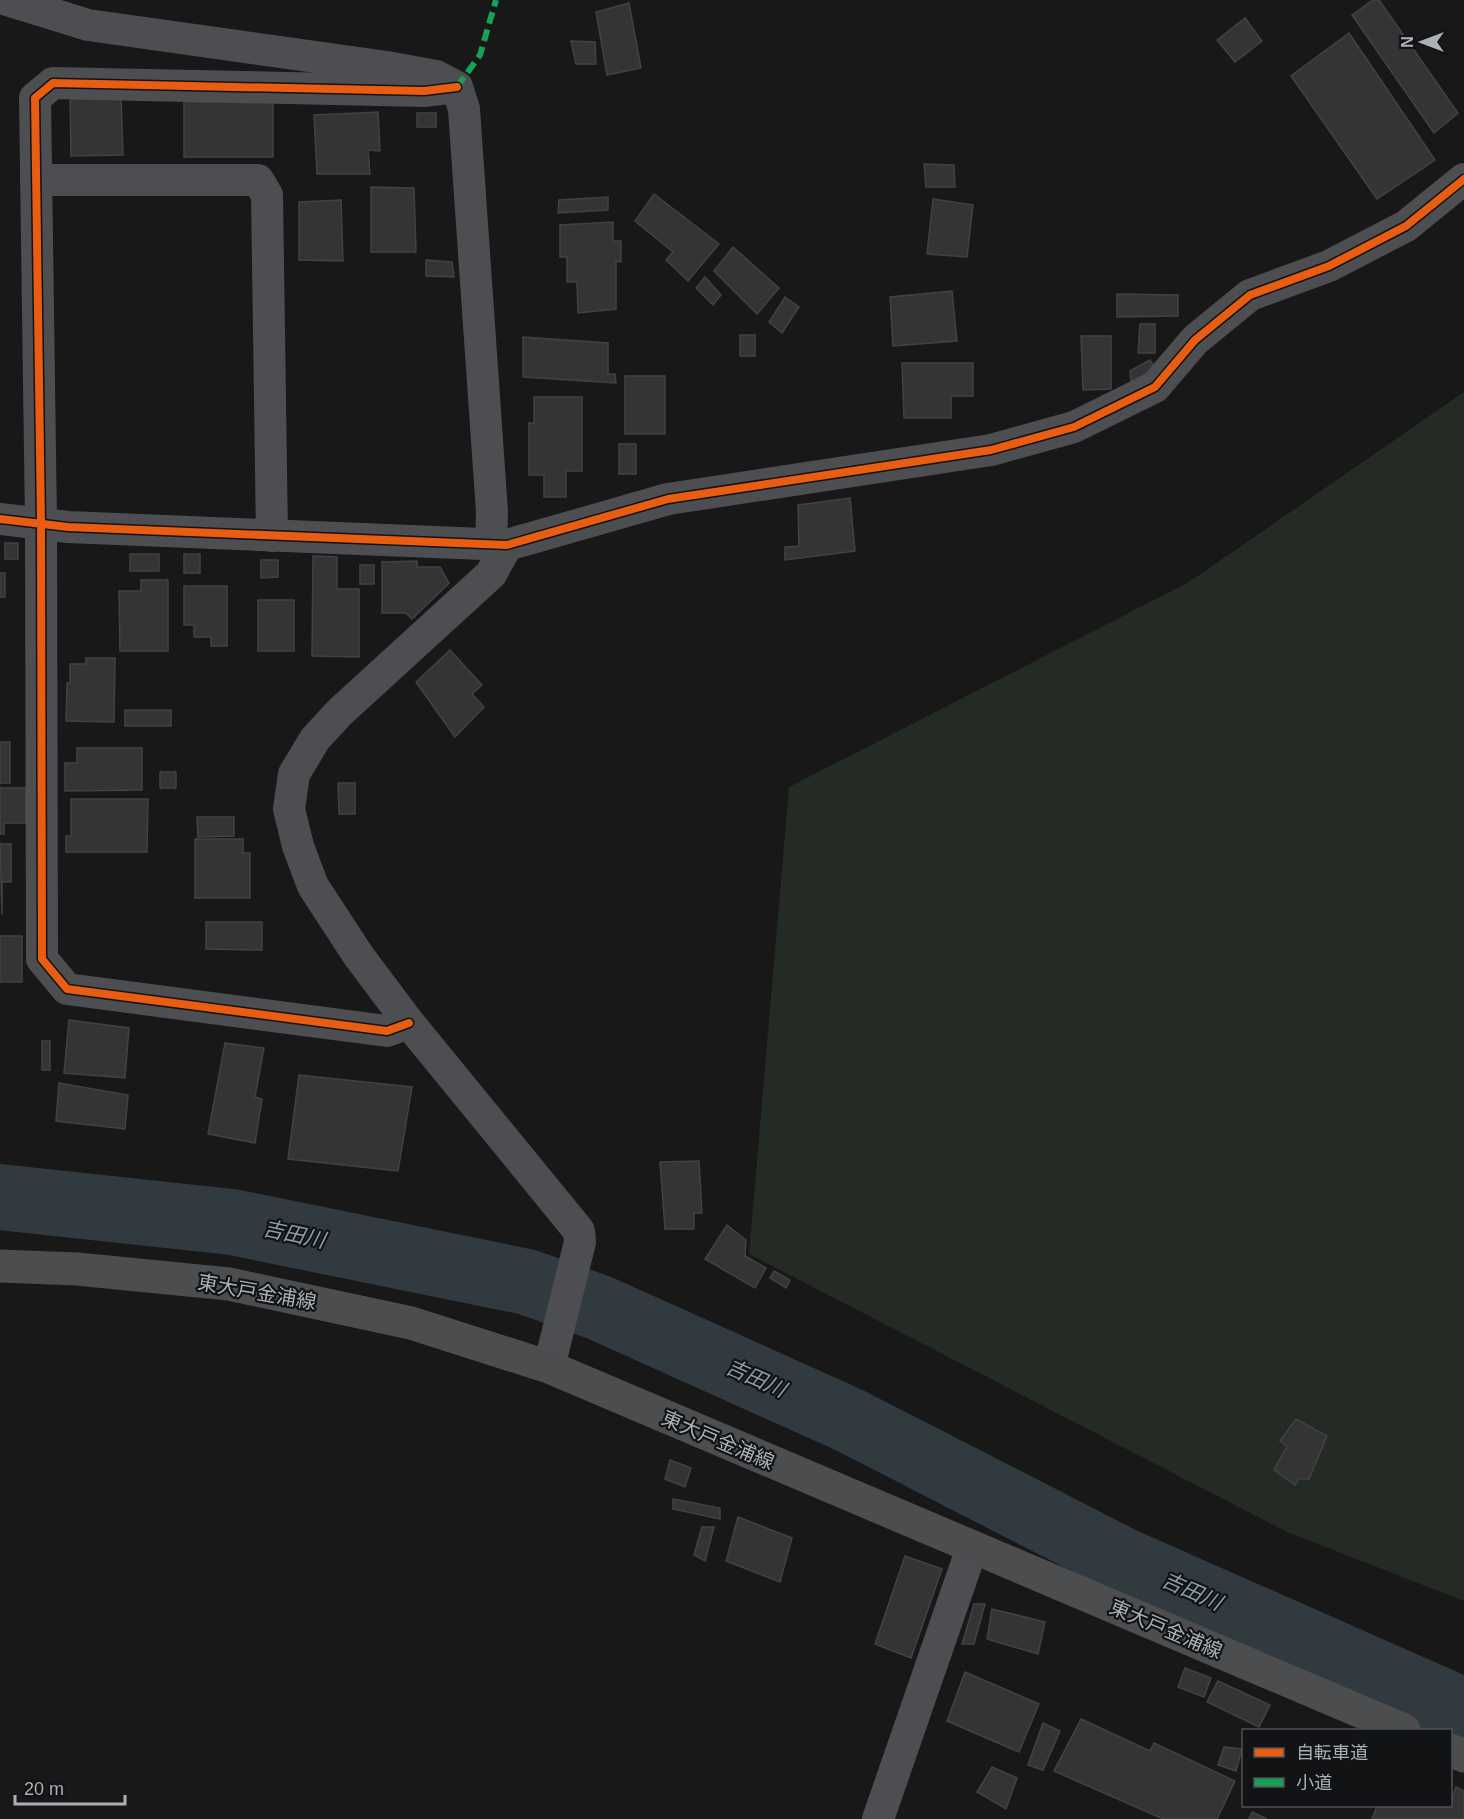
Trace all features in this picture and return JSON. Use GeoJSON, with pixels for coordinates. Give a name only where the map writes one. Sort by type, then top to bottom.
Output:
{"type":"FeatureCollection","features":[{"type":"Feature","properties":{"kind":"main road","name":"東大戸金浦線"},"geometry":{"type":"LineString","coordinates":[[0,1266],[78,1269],[229,1284],[411,1323],[551,1358],[972,1548],[1399,1729]]}},
{"type":"Feature","properties":{"kind":"street"},"geometry":{"type":"LineString","coordinates":[[7,0],[88,25],[387,67],[436,76],[457,87],[465,121],[492,512],[499,545],[491,574],[340,712],[315,739],[294,774],[289,809],[298,846],[313,886],[357,955],[409,1023],[579,1231],[580,1242],[551,1358]]}},
{"type":"Feature","properties":{"kind":"street"},"geometry":{"type":"LineString","coordinates":[[409,1023],[387,1031],[67,989],[42,959],[41,523],[34,98],[53,83],[424,91],[457,87]]}},
{"type":"Feature","properties":{"kind":"street"},"geometry":{"type":"LineString","coordinates":[[0,519],[68,527],[499,545],[668,499],[991,450],[1074,427],[1155,387],[1195,340],[1250,295],[1329,266],[1406,226],[1464,179]]}},
{"type":"Feature","properties":{"kind":"street"},"geometry":{"type":"LineString","coordinates":[[36,180],[258,180],[267,195],[272,536]]}},
{"type":"Feature","properties":{"kind":"street"},"geometry":{"type":"LineString","coordinates":[[878,1819],[972,1548]]}},
{"type":"Feature","properties":{"kind":"shaded area"},"geometry":{"type":"Polygon","coordinates":[[[1464,392],[1464,1601],[1287,1532],[749,1254],[789,787],[1189,582],[1464,392]]]}},
{"type":"Feature","properties":{"kind":"building"},"geometry":{"type":"Polygon","coordinates":[[[1373,0],[1379,0],[1458,113],[1434,133],[1352,15],[1373,0]]]}},
{"type":"Feature","properties":{"kind":"building"},"geometry":{"type":"Polygon","coordinates":[[[629,3],[641,68],[607,75],[596,12],[629,3]]]}},
{"type":"Feature","properties":{"kind":"building"},"geometry":{"type":"Polygon","coordinates":[[[1245,18],[1262,41],[1235,62],[1217,40],[1245,18]]]}},
{"type":"Feature","properties":{"kind":"building"},"geometry":{"type":"Polygon","coordinates":[[[1349,33],[1435,160],[1377,199],[1291,76],[1349,33]]]}},
{"type":"Feature","properties":{"kind":"building"},"geometry":{"type":"Polygon","coordinates":[[[571,41],[595,42],[596,64],[576,64],[571,41]]]}},
{"type":"Feature","properties":{"kind":"building"},"geometry":{"type":"Polygon","coordinates":[[[121,93],[123,155],[71,156],[70,94],[121,93]]]}},
{"type":"Feature","properties":{"kind":"building"},"geometry":{"type":"Polygon","coordinates":[[[273,101],[273,157],[184,157],[184,102],[273,101]]]}},
{"type":"Feature","properties":{"kind":"building"},"geometry":{"type":"Polygon","coordinates":[[[378,112],[380,151],[368,150],[370,174],[317,174],[314,115],[378,112]]]}},
{"type":"Feature","properties":{"kind":"building"},"geometry":{"type":"Polygon","coordinates":[[[417,113],[436,113],[436,127],[417,127],[417,113]]]}},
{"type":"Feature","properties":{"kind":"building"},"geometry":{"type":"Polygon","coordinates":[[[924,164],[954,165],[955,187],[926,187],[924,164]]]}},
{"type":"Feature","properties":{"kind":"building"},"geometry":{"type":"Polygon","coordinates":[[[371,187],[414,188],[416,252],[371,252],[371,187]]]}},
{"type":"Feature","properties":{"kind":"building"},"geometry":{"type":"Polygon","coordinates":[[[654,194],[719,244],[688,281],[666,260],[673,252],[635,221],[654,194]]]}},
{"type":"Feature","properties":{"kind":"building"},"geometry":{"type":"Polygon","coordinates":[[[608,197],[608,210],[558,213],[559,200],[608,197]]]}},
{"type":"Feature","properties":{"kind":"building"},"geometry":{"type":"Polygon","coordinates":[[[933,199],[973,205],[967,257],[927,254],[933,199]]]}},
{"type":"Feature","properties":{"kind":"building"},"geometry":{"type":"Polygon","coordinates":[[[341,200],[343,261],[299,260],[299,202],[341,200]]]}},
{"type":"Feature","properties":{"kind":"building"},"geometry":{"type":"Polygon","coordinates":[[[613,222],[613,241],[621,241],[621,262],[616,261],[616,309],[578,313],[577,282],[567,282],[567,257],[560,257],[560,225],[613,222]]]}},
{"type":"Feature","properties":{"kind":"building"},"geometry":{"type":"Polygon","coordinates":[[[733,247],[779,288],[757,314],[714,271],[733,247]]]}},
{"type":"Feature","properties":{"kind":"building"},"geometry":{"type":"Polygon","coordinates":[[[426,260],[452,262],[454,277],[426,276],[426,260]]]}},
{"type":"Feature","properties":{"kind":"building"},"geometry":{"type":"Polygon","coordinates":[[[705,277],[721,295],[713,305],[696,288],[705,277]]]}},
{"type":"Feature","properties":{"kind":"building"},"geometry":{"type":"Polygon","coordinates":[[[952,291],[957,341],[893,346],[890,297],[952,291]]]}},
{"type":"Feature","properties":{"kind":"building"},"geometry":{"type":"Polygon","coordinates":[[[1117,294],[1178,295],[1178,316],[1117,317],[1117,294]]]}},
{"type":"Feature","properties":{"kind":"building"},"geometry":{"type":"Polygon","coordinates":[[[785,297],[799,307],[782,333],[769,322],[785,297]]]}},
{"type":"Feature","properties":{"kind":"building"},"geometry":{"type":"Polygon","coordinates":[[[1140,324],[1155,324],[1155,353],[1138,353],[1140,324]]]}},
{"type":"Feature","properties":{"kind":"building"},"geometry":{"type":"Polygon","coordinates":[[[740,335],[755,335],[755,356],[740,356],[740,335]]]}},
{"type":"Feature","properties":{"kind":"building"},"geometry":{"type":"Polygon","coordinates":[[[1081,336],[1111,336],[1111,389],[1083,390],[1081,336]]]}},
{"type":"Feature","properties":{"kind":"building"},"geometry":{"type":"Polygon","coordinates":[[[523,337],[608,343],[608,374],[615,374],[616,383],[523,377],[523,337]]]}},
{"type":"Feature","properties":{"kind":"building"},"geometry":{"type":"Polygon","coordinates":[[[1150,360],[1156,369],[1131,382],[1130,371],[1150,360]]]}},
{"type":"Feature","properties":{"kind":"building"},"geometry":{"type":"Polygon","coordinates":[[[902,363],[973,363],[973,396],[951,396],[951,418],[904,418],[902,363]]]}},
{"type":"Feature","properties":{"kind":"building"},"geometry":{"type":"Polygon","coordinates":[[[625,376],[665,376],[665,434],[625,434],[625,376]]]}},
{"type":"Feature","properties":{"kind":"building"},"geometry":{"type":"Polygon","coordinates":[[[534,397],[582,397],[582,471],[566,471],[566,497],[544,497],[544,475],[529,475],[529,423],[534,423],[534,397]]]}},
{"type":"Feature","properties":{"kind":"building"},"geometry":{"type":"Polygon","coordinates":[[[619,444],[636,444],[636,474],[619,474],[619,444]]]}},
{"type":"Feature","properties":{"kind":"building"},"geometry":{"type":"Polygon","coordinates":[[[850,498],[855,551],[785,560],[785,547],[799,546],[798,505],[850,498]]]}},
{"type":"Feature","properties":{"kind":"building"},"geometry":{"type":"Polygon","coordinates":[[[5,543],[18,543],[18,559],[5,559],[5,543]]]}},
{"type":"Feature","properties":{"kind":"building"},"geometry":{"type":"Polygon","coordinates":[[[130,554],[159,554],[159,571],[130,571],[130,554]]]}},
{"type":"Feature","properties":{"kind":"building"},"geometry":{"type":"Polygon","coordinates":[[[184,554],[200,554],[200,573],[184,573],[184,554]]]}},
{"type":"Feature","properties":{"kind":"building"},"geometry":{"type":"Polygon","coordinates":[[[313,556],[337,557],[337,589],[359,589],[359,657],[312,656],[313,556]]]}},
{"type":"Feature","properties":{"kind":"building"},"geometry":{"type":"Polygon","coordinates":[[[261,560],[278,560],[278,577],[261,578],[261,560]]]}},
{"type":"Feature","properties":{"kind":"building"},"geometry":{"type":"Polygon","coordinates":[[[417,561],[417,567],[440,567],[449,583],[412,619],[406,613],[382,613],[382,562],[417,561]]]}},
{"type":"Feature","properties":{"kind":"building"},"geometry":{"type":"Polygon","coordinates":[[[360,565],[374,565],[374,584],[360,584],[360,565]]]}},
{"type":"Feature","properties":{"kind":"building"},"geometry":{"type":"Polygon","coordinates":[[[0,573],[5,573],[5,597],[0,597],[0,573]]]}},
{"type":"Feature","properties":{"kind":"building"},"geometry":{"type":"Polygon","coordinates":[[[141,580],[168,580],[168,651],[120,651],[119,591],[141,591],[141,580]]]}},
{"type":"Feature","properties":{"kind":"building"},"geometry":{"type":"Polygon","coordinates":[[[184,586],[227,586],[227,646],[211,646],[211,637],[194,637],[194,625],[184,625],[184,586]]]}},
{"type":"Feature","properties":{"kind":"building"},"geometry":{"type":"Polygon","coordinates":[[[258,600],[294,600],[294,651],[258,651],[258,600]]]}},
{"type":"Feature","properties":{"kind":"building"},"geometry":{"type":"Polygon","coordinates":[[[450,650],[482,685],[472,694],[484,707],[455,737],[416,682],[450,650]]]}},
{"type":"Feature","properties":{"kind":"building"},"geometry":{"type":"Polygon","coordinates":[[[86,658],[115,658],[114,722],[66,721],[70,664],[86,664],[86,658]]]}},
{"type":"Feature","properties":{"kind":"building"},"geometry":{"type":"Polygon","coordinates":[[[125,710],[171,710],[171,726],[125,726],[125,710]]]}},
{"type":"Feature","properties":{"kind":"building"},"geometry":{"type":"Polygon","coordinates":[[[0,742],[10,742],[10,783],[0,783],[0,742]]]}},
{"type":"Feature","properties":{"kind":"building"},"geometry":{"type":"Polygon","coordinates":[[[77,748],[142,748],[142,790],[65,791],[65,763],[77,763],[77,748]]]}},
{"type":"Feature","properties":{"kind":"building"},"geometry":{"type":"Polygon","coordinates":[[[160,772],[176,772],[176,788],[160,788],[160,772]]]}},
{"type":"Feature","properties":{"kind":"building"},"geometry":{"type":"Polygon","coordinates":[[[338,783],[355,783],[355,814],[339,814],[338,783]]]}},
{"type":"Feature","properties":{"kind":"building"},"geometry":{"type":"Polygon","coordinates":[[[0,788],[26,788],[26,823],[4,823],[4,834],[0,834],[0,788]]]}},
{"type":"Feature","properties":{"kind":"building"},"geometry":{"type":"Polygon","coordinates":[[[71,799],[148,799],[147,852],[66,852],[66,836],[71,836],[71,799]]]}},
{"type":"Feature","properties":{"kind":"building"},"geometry":{"type":"Polygon","coordinates":[[[197,817],[234,817],[234,836],[198,837],[197,817]]]}},
{"type":"Feature","properties":{"kind":"building"},"geometry":{"type":"Polygon","coordinates":[[[195,839],[243,839],[243,853],[250,853],[250,898],[195,898],[195,839]]]}},
{"type":"Feature","properties":{"kind":"building"},"geometry":{"type":"Polygon","coordinates":[[[0,844],[11,844],[11,882],[2,882],[2,915],[0,844]]]}},
{"type":"Feature","properties":{"kind":"building"},"geometry":{"type":"Polygon","coordinates":[[[206,922],[262,922],[262,950],[206,949],[206,922]]]}},
{"type":"Feature","properties":{"kind":"building"},"geometry":{"type":"Polygon","coordinates":[[[0,936],[22,936],[22,982],[0,982],[0,936]]]}},
{"type":"Feature","properties":{"kind":"building"},"geometry":{"type":"Polygon","coordinates":[[[69,1020],[129,1028],[125,1078],[64,1073],[69,1020]]]}},
{"type":"Feature","properties":{"kind":"building"},"geometry":{"type":"Polygon","coordinates":[[[42,1041],[50,1041],[50,1070],[42,1070],[42,1041]]]}},
{"type":"Feature","properties":{"kind":"building"},"geometry":{"type":"Polygon","coordinates":[[[225,1043],[264,1048],[255,1097],[262,1099],[255,1143],[208,1134],[225,1043]]]}},
{"type":"Feature","properties":{"kind":"building"},"geometry":{"type":"Polygon","coordinates":[[[299,1075],[412,1087],[398,1171],[288,1159],[299,1075]]]}},
{"type":"Feature","properties":{"kind":"building"},"geometry":{"type":"Polygon","coordinates":[[[59,1083],[128,1095],[125,1129],[56,1121],[59,1083]]]}},
{"type":"Feature","properties":{"kind":"building"},"geometry":{"type":"Polygon","coordinates":[[[699,1161],[702,1213],[694,1213],[694,1229],[665,1229],[660,1162],[699,1161]]]}},
{"type":"Feature","properties":{"kind":"building"},"geometry":{"type":"Polygon","coordinates":[[[727,1225],[746,1240],[745,1256],[766,1268],[755,1288],[705,1259],[727,1225]]]}},
{"type":"Feature","properties":{"kind":"building"},"geometry":{"type":"Polygon","coordinates":[[[774,1271],[790,1280],[786,1288],[770,1278],[774,1271]]]}},
{"type":"Feature","properties":{"kind":"building"},"geometry":{"type":"Polygon","coordinates":[[[1296,1419],[1327,1436],[1309,1479],[1299,1479],[1295,1485],[1274,1470],[1287,1446],[1280,1441],[1296,1419]]]}},
{"type":"Feature","properties":{"kind":"building"},"geometry":{"type":"Polygon","coordinates":[[[670,1460],[691,1468],[685,1487],[665,1479],[670,1460]]]}},
{"type":"Feature","properties":{"kind":"building"},"geometry":{"type":"Polygon","coordinates":[[[673,1499],[720,1508],[720,1519],[673,1509],[673,1499]]]}},
{"type":"Feature","properties":{"kind":"building"},"geometry":{"type":"Polygon","coordinates":[[[738,1517],[792,1538],[780,1582],[726,1561],[738,1517]]]}},
{"type":"Feature","properties":{"kind":"building"},"geometry":{"type":"Polygon","coordinates":[[[702,1527],[714,1527],[705,1561],[694,1555],[702,1527]]]}},
{"type":"Feature","properties":{"kind":"building"},"geometry":{"type":"Polygon","coordinates":[[[905,1556],[942,1569],[911,1658],[875,1644],[905,1556]]]}},
{"type":"Feature","properties":{"kind":"building"},"geometry":{"type":"Polygon","coordinates":[[[974,1604],[985,1604],[974,1644],[962,1644],[974,1604]]]}},
{"type":"Feature","properties":{"kind":"building"},"geometry":{"type":"Polygon","coordinates":[[[992,1609],[1045,1622],[1038,1654],[987,1639],[992,1609]]]}},
{"type":"Feature","properties":{"kind":"building"},"geometry":{"type":"Polygon","coordinates":[[[1185,1668],[1211,1678],[1204,1697],[1178,1687],[1185,1668]]]}},
{"type":"Feature","properties":{"kind":"building"},"geometry":{"type":"Polygon","coordinates":[[[965,1672],[1039,1704],[1019,1752],[947,1721],[965,1672]]]}},
{"type":"Feature","properties":{"kind":"building"},"geometry":{"type":"Polygon","coordinates":[[[1218,1681],[1270,1705],[1259,1727],[1207,1702],[1218,1681]]]}},
{"type":"Feature","properties":{"kind":"building"},"geometry":{"type":"Polygon","coordinates":[[[1081,1719],[1150,1751],[1154,1743],[1235,1781],[1217,1819],[1163,1819],[1054,1771],[1081,1719]]]}},
{"type":"Feature","properties":{"kind":"building"},"geometry":{"type":"Polygon","coordinates":[[[1043,1723],[1060,1731],[1043,1770],[1028,1765],[1043,1723]]]}},
{"type":"Feature","properties":{"kind":"building"},"geometry":{"type":"Polygon","coordinates":[[[1224,1747],[1242,1749],[1236,1771],[1218,1765],[1224,1747]]]}},
{"type":"Feature","properties":{"kind":"building"},"geometry":{"type":"Polygon","coordinates":[[[992,1767],[1017,1778],[1006,1809],[977,1792],[992,1767]]]}},
{"type":"Feature","properties":{"kind":"building"},"geometry":{"type":"Polygon","coordinates":[[[1456,1787],[1464,1791],[1464,1819],[1372,1819],[1377,1807],[1452,1807],[1456,1787]]]}},
{"type":"Feature","properties":{"kind":"building"},"geometry":{"type":"Polygon","coordinates":[[[1252,1812],[1267,1819],[1249,1819],[1252,1812]]]}},
{"type":"Feature","properties":{"kind":"waterway","name":"吉田川"},"geometry":{"type":"LineString","coordinates":[[0,1197],[232,1222],[527,1282],[600,1308],[849,1420],[1124,1561],[1464,1711]]}},
{"type":"Feature","properties":{"kind":"marked path"},"geometry":{"type":"LineString","coordinates":[[457,87],[480,55],[496,0]]}},
{"type":"Feature","properties":{"kind":"cycle path"},"geometry":{"type":"LineString","coordinates":[[409,1023],[387,1031],[67,989],[42,959],[41,523],[35,98],[53,83],[424,91],[457,87]]}},
{"type":"Feature","properties":{"kind":"cycle path"},"geometry":{"type":"LineString","coordinates":[[0,519],[68,527],[507,545],[668,499],[991,450],[1074,427],[1155,387],[1195,340],[1250,295],[1329,266],[1406,226],[1464,179]]}}]}
